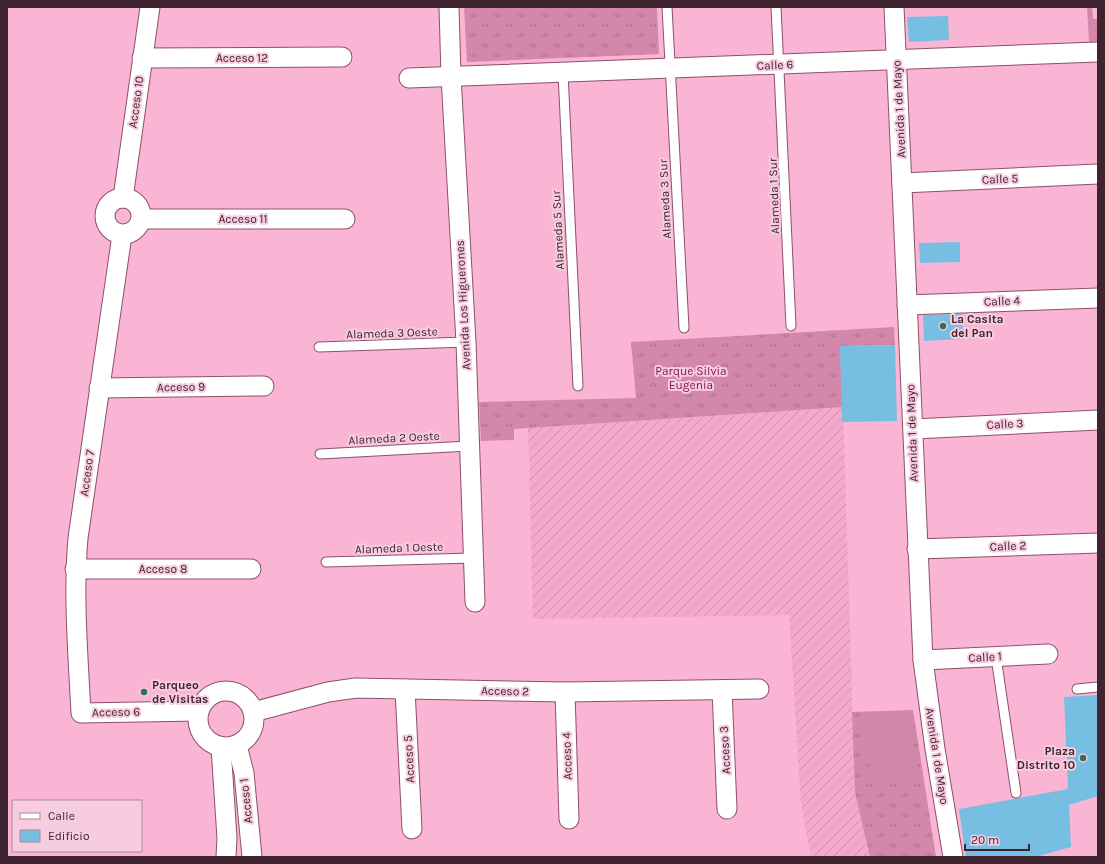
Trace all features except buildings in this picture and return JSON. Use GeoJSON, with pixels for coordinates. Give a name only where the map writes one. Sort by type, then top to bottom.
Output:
{"type":"FeatureCollection","features":[{"type":"Feature","properties":{"kind":"street","name":"Acceso 10"},"geometry":{"type":"LineString","coordinates":[[123,198],[150,7]]}},
{"type":"Feature","properties":{"kind":"street","name":"Avenida Los Higuerones"},"geometry":{"type":"LineString","coordinates":[[449,7],[451,76],[466,342],[475,602]]}},
{"type":"Feature","properties":{"kind":"street","name":"Avenida 1 de Mayo"},"geometry":{"type":"LineString","coordinates":[[894,7],[922,660],[935,749],[954,857]]}},
{"type":"Feature","properties":{"kind":"street","name":"Calle 6"},"geometry":{"type":"LineString","coordinates":[[409,78],[896,61],[1098,52]]}},
{"type":"Feature","properties":{"kind":"street","name":"Acceso 12"},"geometry":{"type":"LineString","coordinates":[[142,58],[342,57]]}},
{"type":"Feature","properties":{"kind":"street","name":"Calle 5"},"geometry":{"type":"LineString","coordinates":[[902,183],[1098,174]]}},
{"type":"Feature","properties":{"kind":"street"},"geometry":{"type":"LineString","coordinates":[[117,198],[123,198],[129,199],[139,207],[142,219],[137,229],[128,234],[122,235],[111,231],[105,221],[104,216],[105,210],[112,201],[117,198]]}},
{"type":"Feature","properties":{"kind":"street","name":"Acceso 11"},"geometry":{"type":"LineString","coordinates":[[142,219],[345,219]]}},
{"type":"Feature","properties":{"kind":"street","name":"Acceso 7"},"geometry":{"type":"LineString","coordinates":[[81,712],[75,598],[75,569],[99,388],[122,235]]}},
{"type":"Feature","properties":{"kind":"street","name":"Calle 4"},"geometry":{"type":"LineString","coordinates":[[907,305],[1098,298]]}},
{"type":"Feature","properties":{"kind":"street","name":"Acceso 9"},"geometry":{"type":"LineString","coordinates":[[99,388],[264,386]]}},
{"type":"Feature","properties":{"kind":"street","name":"Calle 3"},"geometry":{"type":"LineString","coordinates":[[912,429],[1098,420]]}},
{"type":"Feature","properties":{"kind":"street","name":"Calle 2"},"geometry":{"type":"LineString","coordinates":[[917,549],[1098,543]]}},
{"type":"Feature","properties":{"kind":"street","name":"Acceso 8"},"geometry":{"type":"LineString","coordinates":[[75,569],[250,569]]}},
{"type":"Feature","properties":{"kind":"street","name":"Calle 1"},"geometry":{"type":"LineString","coordinates":[[922,660],[1048,654]]}},
{"type":"Feature","properties":{"kind":"street","name":"Acceso 2"},"geometry":{"type":"LineString","coordinates":[[253,712],[328,692],[356,688],[565,692],[759,689]]}},
{"type":"Feature","properties":{"kind":"street","name":"Acceso 5"},"geometry":{"type":"LineString","coordinates":[[405,689],[412,829]]}},
{"type":"Feature","properties":{"kind":"street","name":"Acceso 3"},"geometry":{"type":"LineString","coordinates":[[722,690],[727,809]]}},
{"type":"Feature","properties":{"kind":"street"},"geometry":{"type":"LineString","coordinates":[[226,691],[243,697],[253,712],[253,728],[244,741],[229,746],[212,743],[205,738],[200,730],[198,721],[199,711],[203,703],[217,692],[226,691]]}},
{"type":"Feature","properties":{"kind":"street","name":"Acceso 4"},"geometry":{"type":"LineString","coordinates":[[565,692],[569,819]]}},
{"type":"Feature","properties":{"kind":"street","name":"Acceso 6"},"geometry":{"type":"LineString","coordinates":[[81,712],[199,711]]}},
{"type":"Feature","properties":{"kind":"street","name":"Acceso 1"},"geometry":{"type":"LineString","coordinates":[[229,746],[244,773],[252,857]]}},
{"type":"Feature","properties":{"kind":"street","name":"Acceso 1"},"geometry":{"type":"LineString","coordinates":[[226,857],[229,746]]}},
{"type":"Feature","properties":{"kind":"street"},"geometry":{"type":"LineString","coordinates":[[227,838],[250,834]]}},
{"type":"Feature","properties":{"kind":"lane","name":"Alameda 3 Sur"},"geometry":{"type":"LineString","coordinates":[[667,7],[684,328]]}},
{"type":"Feature","properties":{"kind":"lane","name":"Alameda 1 Sur"},"geometry":{"type":"LineString","coordinates":[[776,7],[780,65],[791,326]]}},
{"type":"Feature","properties":{"kind":"lane","name":"Alameda 5 Sur"},"geometry":{"type":"LineString","coordinates":[[563,73],[578,386]]}},
{"type":"Feature","properties":{"kind":"lane","name":"Alameda 3 Oeste"},"geometry":{"type":"LineString","coordinates":[[320,347],[466,342]]}},
{"type":"Feature","properties":{"kind":"lane","name":"Alameda 2 Oeste"},"geometry":{"type":"LineString","coordinates":[[320,454],[469,446]]}},
{"type":"Feature","properties":{"kind":"lane","name":"Alameda 1 Oeste"},"geometry":{"type":"LineString","coordinates":[[326,562],[473,558]]}},
{"type":"Feature","properties":{"kind":"lane"},"geometry":{"type":"LineString","coordinates":[[996,657],[1016,793]]}},
{"type":"Feature","properties":{"kind":"lane"},"geometry":{"type":"LineString","coordinates":[[1078,689],[1098,688]]}},
{"type":"Feature","properties":{"kind":"shaded area"},"geometry":{"type":"Polygon","coordinates":[[[843,407],[855,793],[870,857],[811,857],[801,805],[789,615],[533,619],[528,428],[843,407]]]}},
{"type":"Feature","properties":{"kind":"green space"},"geometry":{"type":"Polygon","coordinates":[[[464,7],[657,7],[659,54],[467,62],[464,7]]]}},
{"type":"Feature","properties":{"kind":"green space"},"geometry":{"type":"Polygon","coordinates":[[[1087,7],[1092,7],[1093,19],[1098,19],[1098,42],[1089,42],[1087,7]]]}},
{"type":"Feature","properties":{"kind":"green space","name":"Parque Silvia Eugenia"},"geometry":{"type":"Polygon","coordinates":[[[894,327],[895,345],[840,346],[843,407],[514,429],[514,440],[481,441],[479,402],[636,398],[631,342],[894,327]]]}},
{"type":"Feature","properties":{"kind":"green space"},"geometry":{"type":"Polygon","coordinates":[[[913,710],[936,857],[870,857],[855,793],[852,712],[913,710]]]}},
{"type":"Feature","properties":{"kind":"green space"},"geometry":{"type":"Polygon","coordinates":[[[908,713],[919,775],[872,782],[861,714],[908,713]]]}},
{"type":"Feature","properties":{"kind":"place","name":"La Casita del Pan"},"geometry":{"type":"Point","coordinates":[943,326]}},
{"type":"Feature","properties":{"kind":"place","name":"Parqueo de Visitas"},"geometry":{"type":"Point","coordinates":[144,692]}},
{"type":"Feature","properties":{"kind":"place","name":"Plaza Distrito 10"},"geometry":{"type":"Point","coordinates":[1083,758]}}]}
